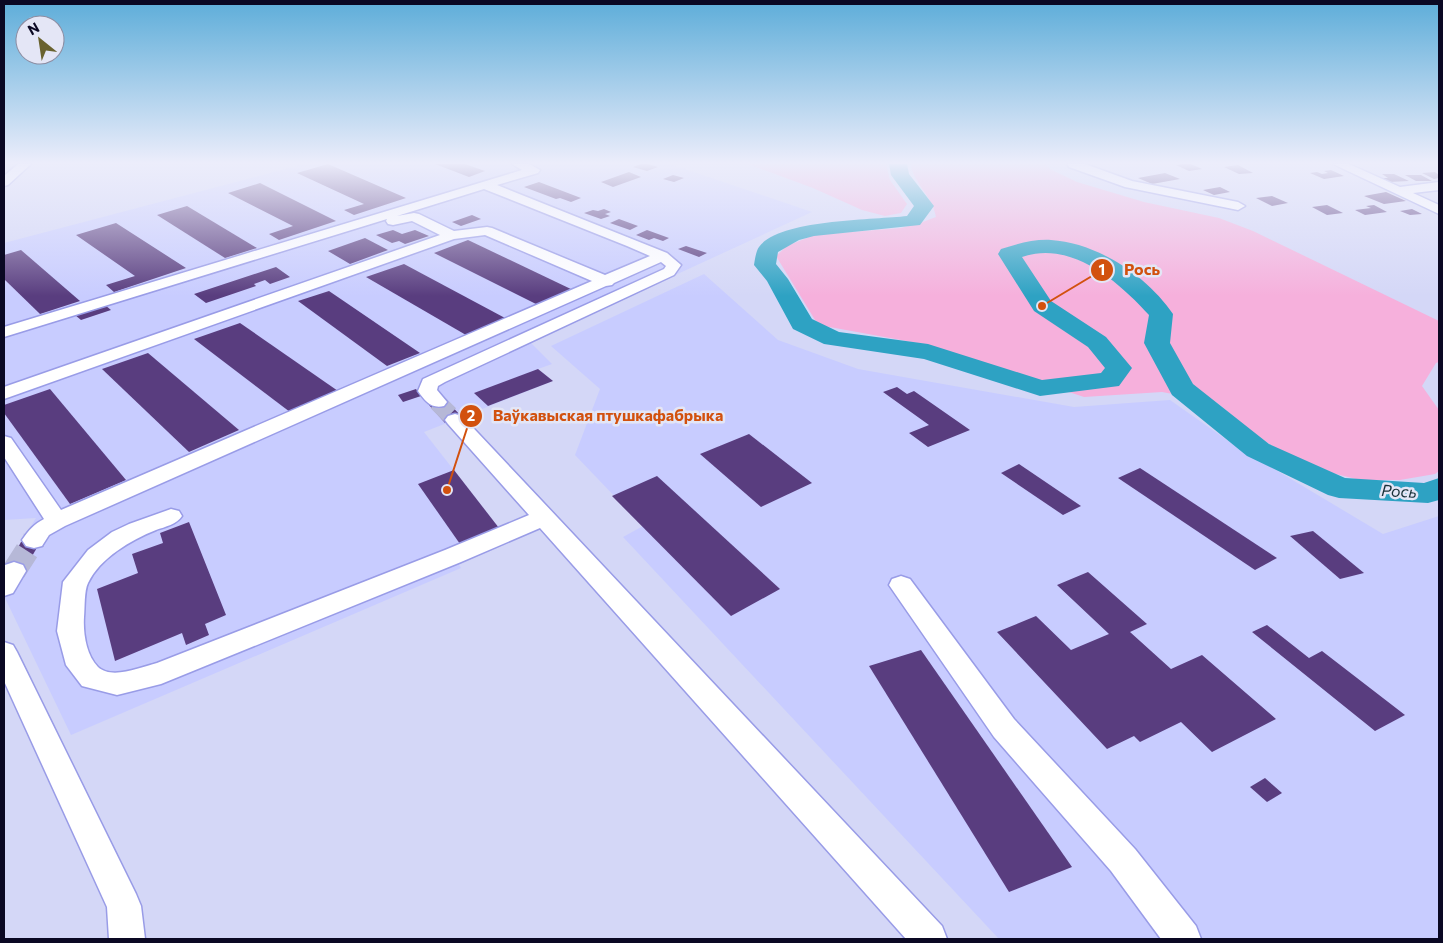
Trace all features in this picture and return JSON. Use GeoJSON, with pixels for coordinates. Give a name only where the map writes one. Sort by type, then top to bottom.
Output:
{"type":"FeatureCollection","features":[{"type":"Feature","properties":{"kind":"street"},"geometry":{"type":"LineString","coordinates":[[4,332],[182,279],[406,208]]}},
{"type":"Feature","properties":{"kind":"street"},"geometry":{"type":"LineString","coordinates":[[437,402],[427,391],[430,383],[438,378],[669,272],[674,265],[662,256],[542,208]]}},
{"type":"Feature","properties":{"kind":"street"},"geometry":{"type":"LineString","coordinates":[[382,215],[394,221],[414,217],[452,235]]}},
{"type":"Feature","properties":{"kind":"street"},"geometry":{"type":"LineString","coordinates":[[4,393],[452,235],[487,231],[606,282]]}},
{"type":"Feature","properties":{"kind":"street"},"geometry":{"type":"LineString","coordinates":[[34,540],[40,530],[57,520],[662,256]]}},
{"type":"Feature","properties":{"kind":"street"},"geometry":{"type":"LineString","coordinates":[[455,420],[929,939]]}},
{"type":"Feature","properties":{"kind":"street"},"geometry":{"type":"LineString","coordinates":[[4,442],[57,520]]}},
{"type":"Feature","properties":{"kind":"street"},"geometry":{"type":"LineString","coordinates":[[171,516],[137,529],[120,538],[96,556],[76,582],[70,631],[80,665],[92,678],[117,684],[161,673],[453,556],[544,517]]}},
{"type":"Feature","properties":{"kind":"street"},"geometry":{"type":"LineString","coordinates":[[901,585],[1004,728],[1123,860],[1183,939]]}},
{"type":"Feature","properties":{"kind":"street"},"geometry":{"type":"LineString","coordinates":[[4,652],[124,906],[127,939]]}},
{"type":"Feature","properties":{"kind":"shaded area"},"geometry":{"type":"Polygon","coordinates":[[[137,208],[800,208],[812,212],[530,342],[552,364],[538,369],[553,381],[424,432],[499,528],[449,549],[461,568],[71,735],[5,598],[23,570],[4,573],[4,570],[36,518],[4,520],[4,243],[137,208]]]}},
{"type":"Feature","properties":{"kind":"shaded area"},"geometry":{"type":"Polygon","coordinates":[[[858,208],[904,208],[901,213],[885,216],[858,208]]]}},
{"type":"Feature","properties":{"kind":"shaded area"},"geometry":{"type":"Polygon","coordinates":[[[933,208],[1172,208],[1219,218],[1253,231],[1439,321],[1439,362],[1436,363],[1422,386],[1439,410],[1439,471],[1435,474],[1400,480],[1360,480],[1328,472],[1292,458],[1257,436],[1216,402],[1162,392],[1084,397],[923,344],[824,326],[815,320],[776,256],[787,246],[814,235],[901,228],[936,217],[933,208]]]}},
{"type":"Feature","properties":{"kind":"shaded area"},"geometry":{"type":"Polygon","coordinates":[[[704,274],[778,340],[858,369],[1074,407],[1170,400],[1234,445],[1383,534],[1439,516],[1439,939],[999,939],[623,537],[643,526],[575,455],[600,389],[551,346],[704,274]]]}},
{"type":"Feature","properties":{"kind":"building"},"geometry":{"type":"Polygon","coordinates":[[[180,208],[190,208],[257,248],[225,258],[157,215],[180,208]]]}},
{"type":"Feature","properties":{"kind":"building"},"geometry":{"type":"Polygon","coordinates":[[[258,208],[310,208],[336,221],[279,240],[269,234],[293,226],[258,208]]]}},
{"type":"Feature","properties":{"kind":"building"},"geometry":{"type":"Polygon","coordinates":[[[351,208],[375,208],[354,215],[344,210],[351,208]]]}},
{"type":"Feature","properties":{"kind":"building"},"geometry":{"type":"Polygon","coordinates":[[[1314,208],[1333,208],[1343,213],[1327,215],[1314,208]]]}},
{"type":"Feature","properties":{"kind":"building"},"geometry":{"type":"Polygon","coordinates":[[[1380,208],[1387,212],[1365,215],[1355,210],[1380,208]]]}},
{"type":"Feature","properties":{"kind":"building"},"geometry":{"type":"Polygon","coordinates":[[[604,209],[611,212],[605,214],[610,216],[601,219],[584,213],[593,210],[604,209]]]}},
{"type":"Feature","properties":{"kind":"building"},"geometry":{"type":"Polygon","coordinates":[[[1412,209],[1422,214],[1410,215],[1400,211],[1412,209]]]}},
{"type":"Feature","properties":{"kind":"building"},"geometry":{"type":"Polygon","coordinates":[[[472,215],[481,219],[461,226],[452,222],[472,215]]]}},
{"type":"Feature","properties":{"kind":"building"},"geometry":{"type":"Polygon","coordinates":[[[619,219],[638,226],[630,230],[610,223],[619,219]]]}},
{"type":"Feature","properties":{"kind":"building"},"geometry":{"type":"Polygon","coordinates":[[[116,223],[186,268],[114,292],[106,285],[135,276],[76,235],[116,223]]]}},
{"type":"Feature","properties":{"kind":"building"},"geometry":{"type":"Polygon","coordinates":[[[393,230],[402,234],[415,230],[429,236],[405,244],[399,241],[392,243],[376,235],[393,230]]]}},
{"type":"Feature","properties":{"kind":"building"},"geometry":{"type":"Polygon","coordinates":[[[647,230],[669,238],[663,241],[654,238],[649,240],[636,235],[647,230]]]}},
{"type":"Feature","properties":{"kind":"building"},"geometry":{"type":"Polygon","coordinates":[[[365,238],[388,250],[350,264],[328,251],[365,238]]]}},
{"type":"Feature","properties":{"kind":"building"},"geometry":{"type":"Polygon","coordinates":[[[468,240],[575,291],[540,306],[434,253],[468,240]]]}},
{"type":"Feature","properties":{"kind":"building"},"geometry":{"type":"Polygon","coordinates":[[[686,246],[707,253],[699,257],[678,249],[686,246]]]}},
{"type":"Feature","properties":{"kind":"building"},"geometry":{"type":"Polygon","coordinates":[[[21,250],[80,301],[40,314],[4,279],[4,255],[21,250]]]}},
{"type":"Feature","properties":{"kind":"building"},"geometry":{"type":"Polygon","coordinates":[[[404,264],[505,318],[466,335],[366,277],[404,264]]]}},
{"type":"Feature","properties":{"kind":"building"},"geometry":{"type":"Polygon","coordinates":[[[276,267],[290,277],[270,284],[265,280],[254,284],[256,286],[206,303],[194,294],[276,267]]]}},
{"type":"Feature","properties":{"kind":"building"},"geometry":{"type":"Polygon","coordinates":[[[329,291],[420,353],[387,366],[298,301],[329,291]]]}},
{"type":"Feature","properties":{"kind":"building"},"geometry":{"type":"Polygon","coordinates":[[[105,305],[111,310],[81,320],[75,315],[105,305]]]}},
{"type":"Feature","properties":{"kind":"building"},"geometry":{"type":"Polygon","coordinates":[[[240,323],[338,391],[290,412],[194,339],[240,323]]]}},
{"type":"Feature","properties":{"kind":"building"},"geometry":{"type":"Polygon","coordinates":[[[148,353],[239,430],[189,452],[102,369],[148,353]]]}},
{"type":"Feature","properties":{"kind":"building"},"geometry":{"type":"Polygon","coordinates":[[[538,369],[553,381],[488,406],[474,393],[538,369]]]}},
{"type":"Feature","properties":{"kind":"building"},"geometry":{"type":"Polygon","coordinates":[[[897,387],[907,394],[914,391],[970,430],[928,447],[909,433],[929,425],[883,392],[897,387]]]}},
{"type":"Feature","properties":{"kind":"building"},"geometry":{"type":"Polygon","coordinates":[[[50,389],[126,480],[70,504],[4,413],[4,405],[50,389]]]}},
{"type":"Feature","properties":{"kind":"building"},"geometry":{"type":"Polygon","coordinates":[[[416,389],[421,396],[403,402],[398,395],[416,389]]]}},
{"type":"Feature","properties":{"kind":"building"},"geometry":{"type":"Polygon","coordinates":[[[445,399],[462,417],[445,423],[429,405],[445,399]]]}},
{"type":"Feature","properties":{"kind":"building"},"geometry":{"type":"Polygon","coordinates":[[[749,434],[812,483],[761,507],[700,454],[749,434]]]}},
{"type":"Feature","properties":{"kind":"building"},"geometry":{"type":"Polygon","coordinates":[[[1019,464],[1081,506],[1063,515],[1001,473],[1019,464]]]}},
{"type":"Feature","properties":{"kind":"building"},"geometry":{"type":"Polygon","coordinates":[[[1140,468],[1277,558],[1255,570],[1118,478],[1140,468]]]}},
{"type":"Feature","properties":{"kind":"building"},"geometry":{"type":"Polygon","coordinates":[[[454,470],[499,528],[460,544],[418,484],[454,470]]]}},
{"type":"Feature","properties":{"kind":"building"},"geometry":{"type":"Polygon","coordinates":[[[657,476],[780,589],[731,616],[612,496],[657,476]]]}},
{"type":"Feature","properties":{"kind":"building"},"geometry":{"type":"Polygon","coordinates":[[[189,522],[226,615],[205,624],[209,635],[186,645],[182,633],[115,661],[97,589],[138,573],[132,554],[163,543],[160,533],[189,522]]]}},
{"type":"Feature","properties":{"kind":"building"},"geometry":{"type":"Polygon","coordinates":[[[1313,531],[1364,573],[1340,579],[1290,536],[1313,531]]]}},
{"type":"Feature","properties":{"kind":"building"},"geometry":{"type":"Polygon","coordinates":[[[42,539],[24,570],[4,573],[21,542],[42,539]]]}},
{"type":"Feature","properties":{"kind":"building"},"geometry":{"type":"Polygon","coordinates":[[[1088,572],[1147,624],[1130,632],[1171,669],[1202,655],[1276,719],[1212,752],[1181,722],[1140,742],[1134,736],[1107,749],[997,632],[1036,616],[1071,650],[1109,634],[1057,585],[1088,572]]]}},
{"type":"Feature","properties":{"kind":"building"},"geometry":{"type":"Polygon","coordinates":[[[1267,625],[1309,658],[1322,651],[1405,715],[1375,731],[1252,632],[1267,625]]]}},
{"type":"Feature","properties":{"kind":"building"},"geometry":{"type":"Polygon","coordinates":[[[921,650],[1072,867],[1009,892],[869,666],[921,650]]]}},
{"type":"Feature","properties":{"kind":"building"},"geometry":{"type":"Polygon","coordinates":[[[1265,778],[1282,793],[1267,802],[1250,787],[1265,778]]]}},
{"type":"Feature","properties":{"kind":"waterway","name":"Рось"},"geometry":{"type":"LineString","coordinates":[[923,208],[913,221],[842,227],[800,233],[768,249],[765,265],[777,279],[802,324],[833,339],[928,352],[1040,388],[1109,380],[1119,368],[1097,342],[1042,306],[1009,254],[1023,249],[1050,246],[1075,251],[1099,262],[1129,281],[1141,292],[1161,314],[1157,343],[1182,389],[1258,450],[1339,488],[1428,493],[1439,488]]}},
{"type":"Feature","properties":{"kind":"tunnel"},"geometry":{"type":"LineString","coordinates":[[437,402],[455,420]]}},
{"type":"Feature","properties":{"kind":"tunnel"},"geometry":{"type":"LineString","coordinates":[[14,571],[34,540]]}},
{"type":"Feature","properties":{"kind":"place","name":"Рось"},"geometry":{"type":"Point","coordinates":[1042,306]}},
{"type":"Feature","properties":{"kind":"place","name":"Ваўкавыская птушкафабрыка"},"geometry":{"type":"Point","coordinates":[447,490]}}]}
